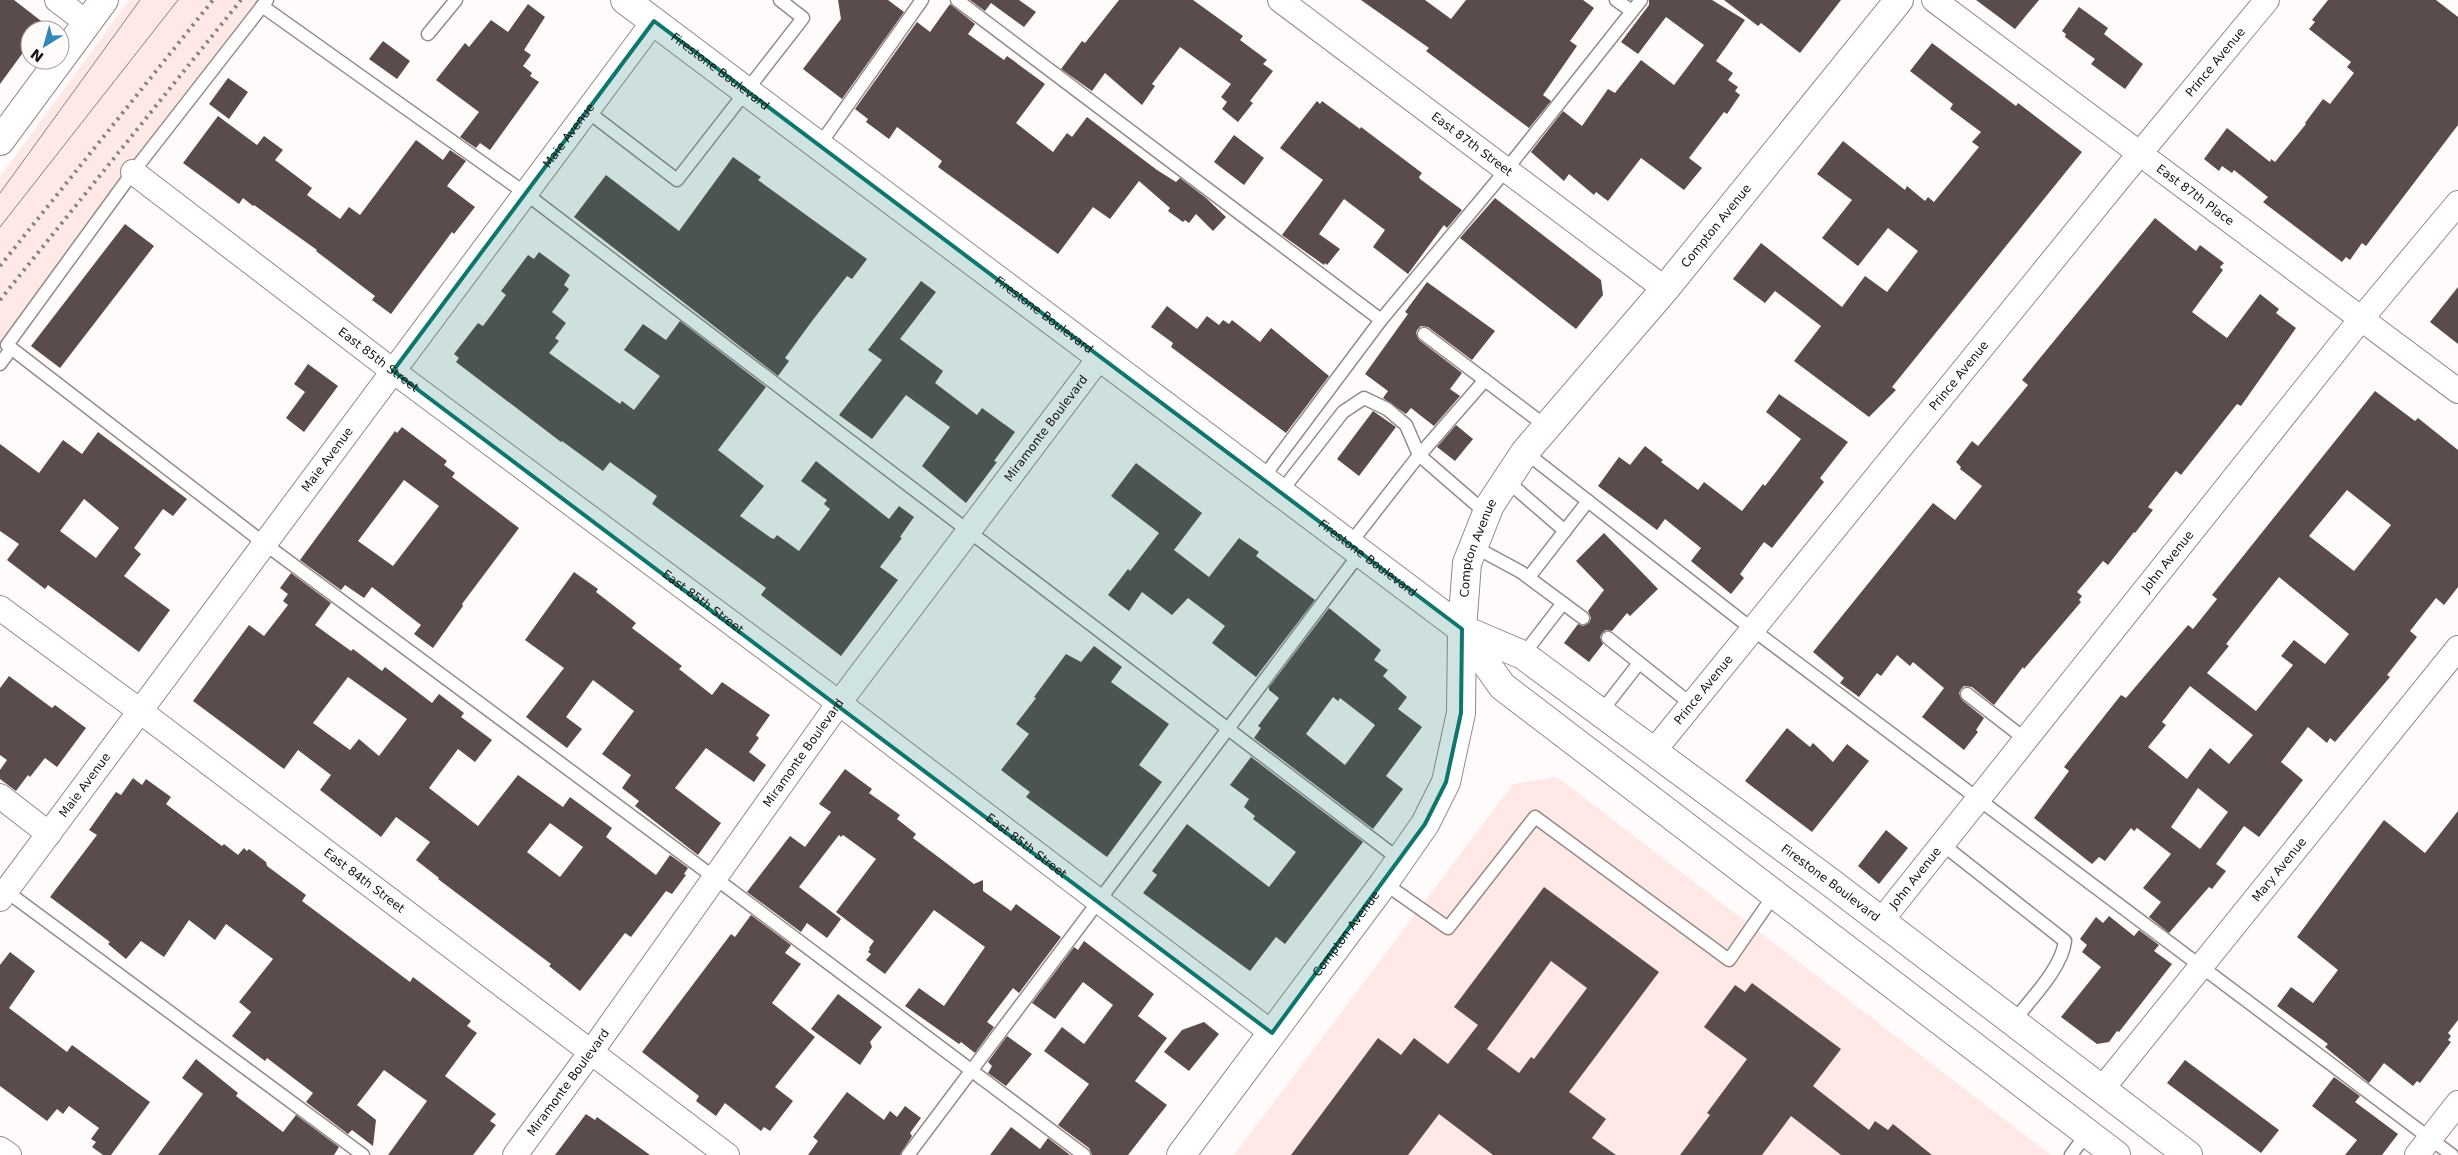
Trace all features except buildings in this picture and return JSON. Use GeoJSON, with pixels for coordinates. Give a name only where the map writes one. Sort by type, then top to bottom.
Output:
{"type":"FeatureCollection","features":[{"type":"Feature","properties":{"kind":"main road"},"geometry":{"type":"LineString","coordinates":[[0,141],[104,0]]}},
{"type":"Feature","properties":{"kind":"main road","name":"Firestone Boulevard"},"geometry":{"type":"LineString","coordinates":[[626,0],[818,147],[1462,630],[1522,655],[1601,712],[1881,921],[2188,1155]]}},
{"type":"Feature","properties":{"kind":"main road","name":"Compton Avenue"},"geometry":{"type":"LineString","coordinates":[[1181,1155],[1384,883],[1425,824],[1446,782],[1461,713],[1462,630],[1467,562],[1486,513],[1506,480],[1525,452],[1665,289],[1899,0]]}},
{"type":"Feature","properties":{"kind":"main road","name":"Firestone Boulevard"},"geometry":{"type":"LineString","coordinates":[[1462,630],[1502,686],[2116,1155]]}},
{"type":"Feature","properties":{"kind":"street"},"geometry":{"type":"LineString","coordinates":[[57,0],[88,23]]}},
{"type":"Feature","properties":{"kind":"street","name":"East 87th Street"},"geometry":{"type":"LineString","coordinates":[[1280,0],[1665,289]]}},
{"type":"Feature","properties":{"kind":"street","name":"East 87th Place"},"geometry":{"type":"LineString","coordinates":[[1934,0],[2458,391]]}},
{"type":"Feature","properties":{"kind":"street","name":"Prince Avenue"},"geometry":{"type":"LineString","coordinates":[[1653,752],[2139,154],[2267,0]]}},
{"type":"Feature","properties":{"kind":"street","name":"Maie Avenue"},"geometry":{"type":"LineString","coordinates":[[3,895],[654,21]]}},
{"type":"Feature","properties":{"kind":"street","name":"East 85th Street"},"geometry":{"type":"LineString","coordinates":[[133,172],[393,371],[839,703],[1272,1032]]}},
{"type":"Feature","properties":{"kind":"street","name":"John Avenue"},"geometry":{"type":"LineString","coordinates":[[1881,921],[2025,738],[2362,319],[2458,203]]}},
{"type":"Feature","properties":{"kind":"street","name":"Miramonte Boulevard"},"geometry":{"type":"LineString","coordinates":[[515,1155],[716,878],[839,703],[1100,357]]}},
{"type":"Feature","properties":{"kind":"street","name":"East 84th Street"},"geometry":{"type":"LineString","coordinates":[[0,608],[140,711],[727,1155]]}},
{"type":"Feature","properties":{"kind":"street","name":"Mary Avenue"},"geometry":{"type":"LineString","coordinates":[[2102,1089],[2458,648]]}},
{"type":"Feature","properties":{"kind":"street"},"geometry":{"type":"LineString","coordinates":[[0,796],[49,834]]}},
{"type":"Feature","properties":{"kind":"street"},"geometry":{"type":"LineString","coordinates":[[2424,1147],[2458,1104]]}},
{"type":"Feature","properties":{"kind":"street"},"geometry":{"type":"LineString","coordinates":[[0,1148],[9,1155]]}},
{"type":"Feature","properties":{"kind":"lane"},"geometry":{"type":"LineString","coordinates":[[428,34],[456,0]]}},
{"type":"Feature","properties":{"kind":"lane"},"geometry":{"type":"LineString","coordinates":[[587,111],[677,180],[803,18],[780,0]]}},
{"type":"Feature","properties":{"kind":"lane"},"geometry":{"type":"LineString","coordinates":[[818,147],[922,0]]}},
{"type":"Feature","properties":{"kind":"lane"},"geometry":{"type":"LineString","coordinates":[[957,0],[1381,320]]}},
{"type":"Feature","properties":{"kind":"lane"},"geometry":{"type":"LineString","coordinates":[[1616,0],[1632,12]]}},
{"type":"Feature","properties":{"kind":"lane"},"geometry":{"type":"LineString","coordinates":[[1271,486],[1381,320],[1506,170],[1641,0]]}},
{"type":"Feature","properties":{"kind":"lane"},"geometry":{"type":"LineString","coordinates":[[1084,1155],[716,878],[265,544],[11,350],[7,345],[133,172],[265,3],[525,194],[1400,860]]}},
{"type":"Feature","properties":{"kind":"lane"},"geometry":{"type":"LineString","coordinates":[[1424,334],[1547,427]]}},
{"type":"Feature","properties":{"kind":"lane"},"geometry":{"type":"LineString","coordinates":[[0,364],[11,350]]}},
{"type":"Feature","properties":{"kind":"lane"},"geometry":{"type":"LineString","coordinates":[[908,1155],[1228,729],[1420,455],[1485,380]]}},
{"type":"Feature","properties":{"kind":"lane"},"geometry":{"type":"LineString","coordinates":[[1271,486],[1343,412],[1364,398],[1387,409],[1406,425],[1420,455],[1486,513]]}},
{"type":"Feature","properties":{"kind":"lane"},"geometry":{"type":"LineString","coordinates":[[1525,452],[1752,630],[2199,967],[2424,1147],[2452,1155]]}},
{"type":"Feature","properties":{"kind":"lane"},"geometry":{"type":"LineString","coordinates":[[1506,480],[1565,531]]}},
{"type":"Feature","properties":{"kind":"lane"},"geometry":{"type":"LineString","coordinates":[[1529,577],[1588,501]]}},
{"type":"Feature","properties":{"kind":"lane"},"geometry":{"type":"LineString","coordinates":[[1473,546],[1529,577],[1582,618]]}},
{"type":"Feature","properties":{"kind":"lane"},"geometry":{"type":"LineString","coordinates":[[1522,655],[1563,603]]}},
{"type":"Feature","properties":{"kind":"lane"},"geometry":{"type":"LineString","coordinates":[[1608,638],[1691,704]]}},
{"type":"Feature","properties":{"kind":"lane"},"geometry":{"type":"LineString","coordinates":[[1601,712],[1640,663]]}},
{"type":"Feature","properties":{"kind":"lane"},"geometry":{"type":"LineString","coordinates":[[1967,694],[2025,738]]}},
{"type":"Feature","properties":{"kind":"lane"},"geometry":{"type":"LineString","coordinates":[[1384,883],[1448,928],[1535,817],[1729,960],[1774,895]]}},
{"type":"Feature","properties":{"kind":"lane"},"geometry":{"type":"LineString","coordinates":[[1942,844],[2065,941],[2064,954],[2013,1022]]}},
{"type":"Feature","properties":{"kind":"lane"},"geometry":{"type":"LineString","coordinates":[[3,895],[363,1155]]}},
{"type":"Feature","properties":{"kind":"lane"},"geometry":{"type":"LineString","coordinates":[[2071,1155],[2087,1133]]}},
{"type":"Feature","properties":{"kind":"highlighted area"},"geometry":{"type":"Polygon","coordinates":[[[654,21],[1462,629],[1461,713],[1446,782],[1425,824],[1272,1033],[393,371],[654,21]]]}},
{"type":"Feature","properties":{"kind":"shaded area"},"geometry":{"type":"Polygon","coordinates":[[[129,0],[260,0],[0,347],[0,177],[129,0]]]}},
{"type":"Feature","properties":{"kind":"shaded area"},"geometry":{"type":"Polygon","coordinates":[[[1557,777],[2051,1155],[1234,1155],[1513,784],[1557,777]]]}},
{"type":"Feature","properties":{"kind":"tram line"},"geometry":{"type":"LineString","coordinates":[[0,193],[140,0]]}},
{"type":"Feature","properties":{"kind":"tram line"},"geometry":{"type":"LineString","coordinates":[[0,227],[178,0]]}},
{"type":"Feature","properties":{"kind":"railway"},"geometry":{"type":"LineString","coordinates":[[0,266],[213,0]]}},
{"type":"Feature","properties":{"kind":"railway"},"geometry":{"type":"LineString","coordinates":[[0,300],[241,0]]}}]}
